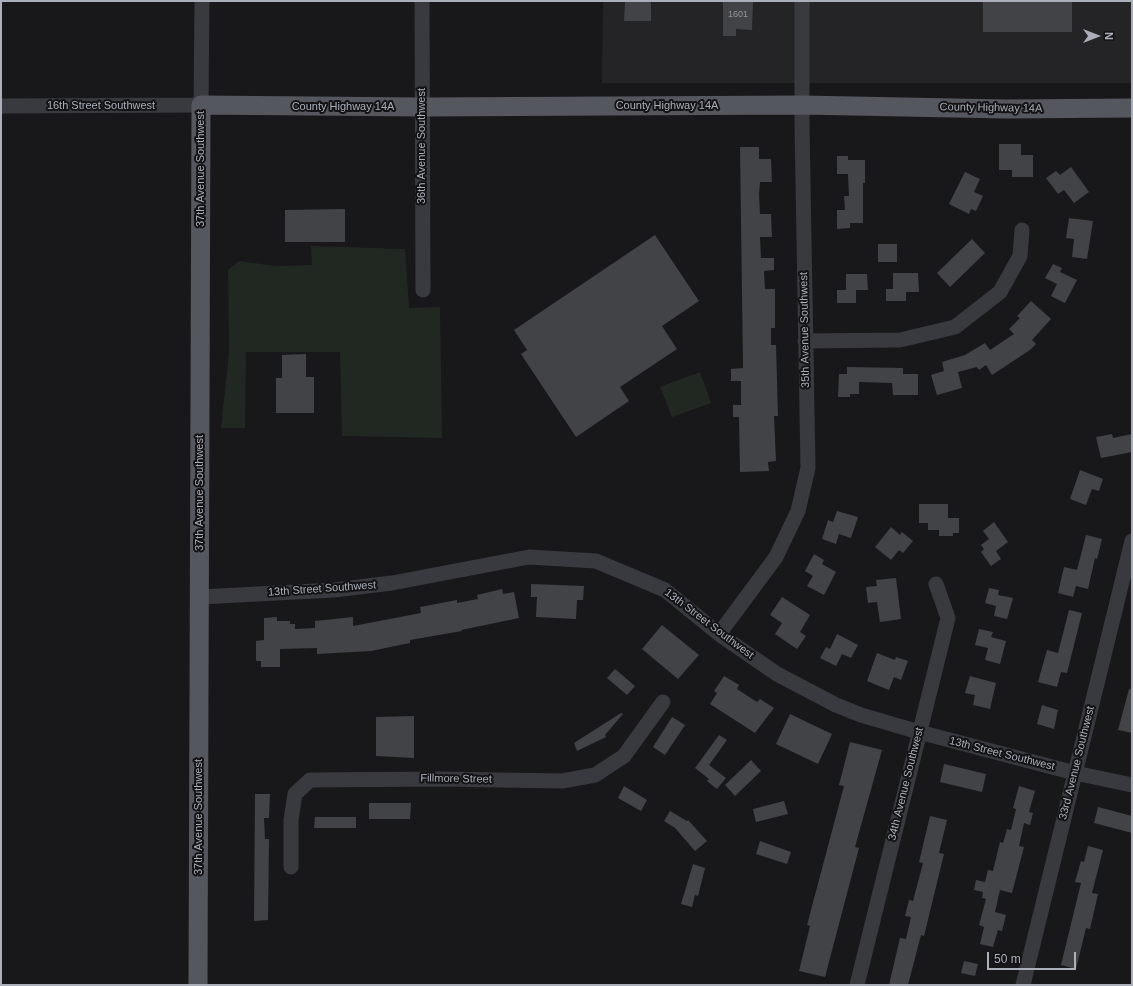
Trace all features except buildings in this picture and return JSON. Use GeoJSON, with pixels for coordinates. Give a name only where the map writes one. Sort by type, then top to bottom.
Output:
{"type":"FeatureCollection","features":[{"type":"Feature","properties":{"kind":"main road","name":"County Highway 14A"},"geometry":{"type":"LineString","coordinates":[[201,105],[422,107],[802,105],[1006,109],[1132,108]]}},
{"type":"Feature","properties":{"kind":"main road","name":"37th Avenue Southwest"},"geometry":{"type":"LineString","coordinates":[[198,985],[201,105]]}},
{"type":"Feature","properties":{"kind":"street","name":"37th Avenue Southwest"},"geometry":{"type":"LineString","coordinates":[[201,105],[202,1]]}},
{"type":"Feature","properties":{"kind":"street","name":"36th Avenue Southwest"},"geometry":{"type":"LineString","coordinates":[[422,1],[423,290]]}},
{"type":"Feature","properties":{"kind":"street","name":"35th Avenue Southwest"},"geometry":{"type":"LineString","coordinates":[[719,634],[776,557],[798,511],[808,468],[805,341],[802,1]]}},
{"type":"Feature","properties":{"kind":"street","name":"16th Street Southwest"},"geometry":{"type":"LineString","coordinates":[[1,106],[201,105]]}},
{"type":"Feature","properties":{"kind":"street"},"geometry":{"type":"LineString","coordinates":[[805,341],[900,340],[955,327],[1000,292],[1020,256],[1022,230]]}},
{"type":"Feature","properties":{"kind":"street","name":"33rd Avenue Southwest"},"geometry":{"type":"LineString","coordinates":[[1023,985],[1132,541]]}},
{"type":"Feature","properties":{"kind":"street","name":"13th Street Southwest"},"geometry":{"type":"LineString","coordinates":[[200,597],[334,590],[392,582],[529,557],[596,561],[666,590],[719,634],[777,674],[836,705],[861,715],[919,732],[1074,773],[1132,785]]}},
{"type":"Feature","properties":{"kind":"street","name":"34th Avenue Southwest"},"geometry":{"type":"LineString","coordinates":[[856,985],[948,618],[936,584]]}},
{"type":"Feature","properties":{"kind":"street","name":"Fillmore Street"},"geometry":{"type":"LineString","coordinates":[[291,867],[291,820],[295,794],[310,780],[438,779],[562,781],[595,776],[624,756],[662,702]]}},
{"type":"Feature","properties":{"kind":"shaded area"},"geometry":{"type":"Polygon","coordinates":[[[603,1],[1132,1],[1132,83],[602,83],[603,1]]]}},
{"type":"Feature","properties":{"kind":"shaded area"},"geometry":{"type":"Polygon","coordinates":[[[311,246],[405,249],[409,308],[440,307],[442,438],[342,436],[340,352],[246,352],[245,428],[221,428],[229,353],[228,270],[239,261],[275,266],[312,265],[311,246]]]}},
{"type":"Feature","properties":{"kind":"shaded area"},"geometry":{"type":"Polygon","coordinates":[[[700,372],[711,403],[672,417],[660,387],[700,372]]]}}]}
